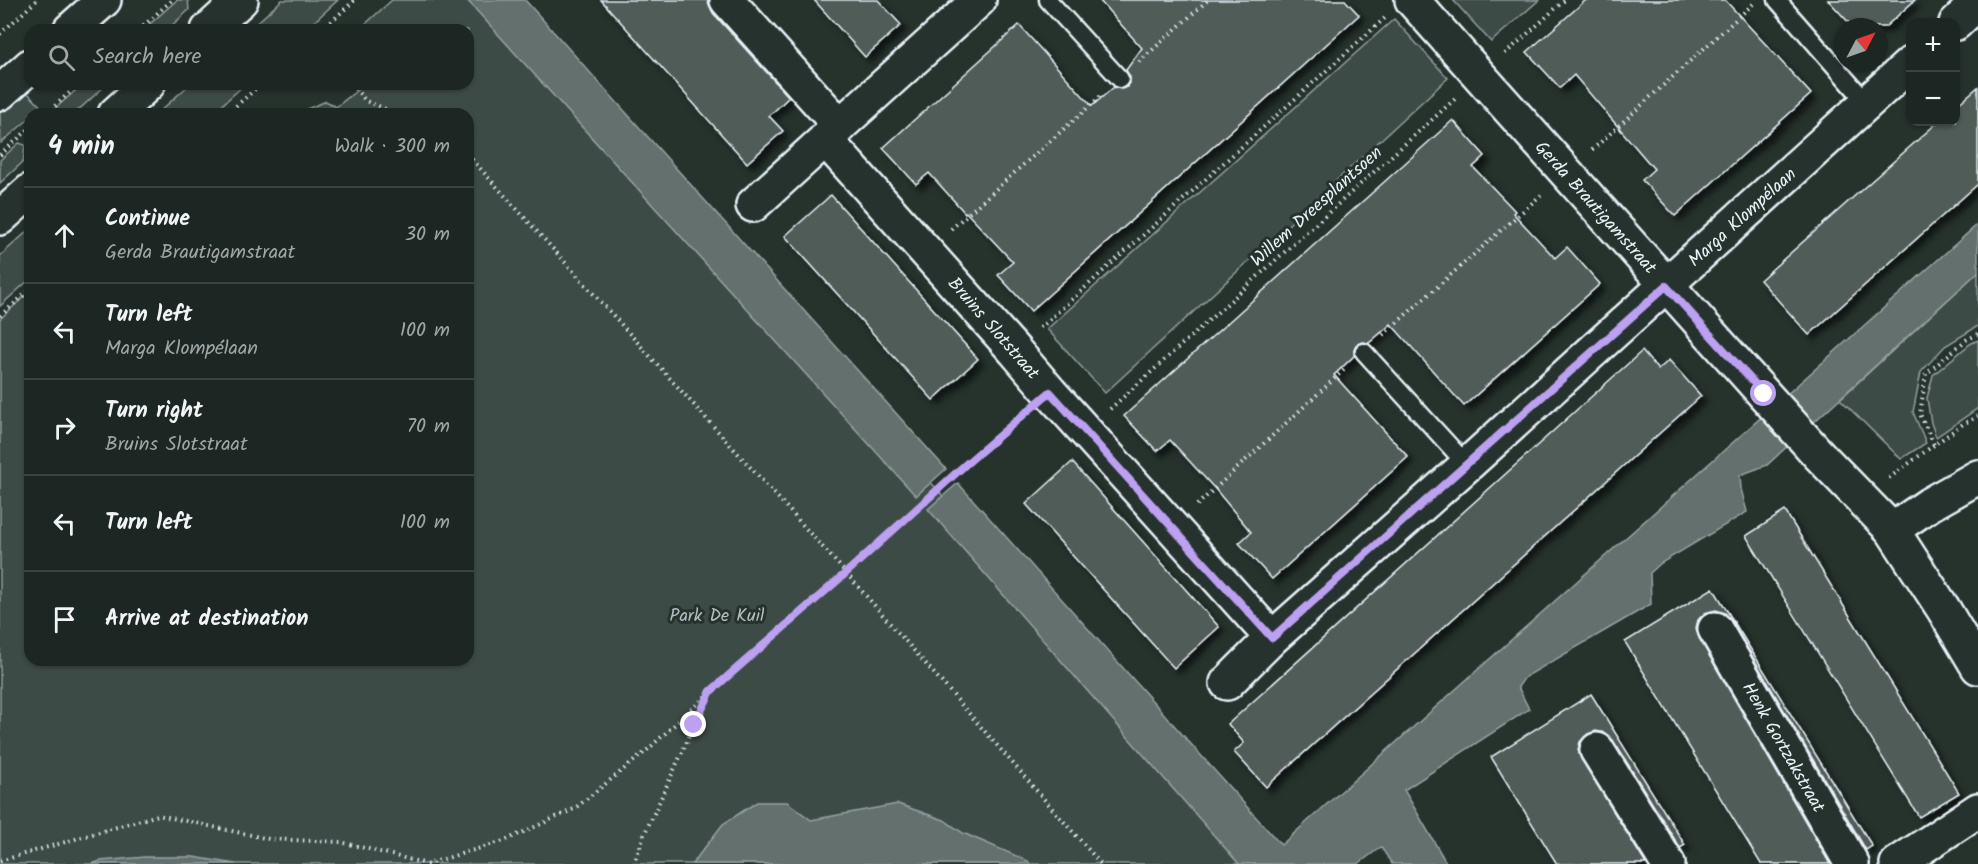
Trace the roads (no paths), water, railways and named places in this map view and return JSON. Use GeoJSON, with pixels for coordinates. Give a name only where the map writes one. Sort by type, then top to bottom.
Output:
{"type":"FeatureCollection","features":[{"type":"Feature","properties":{"kind":"street"},"geometry":{"type":"LineString","coordinates":[[77,24],[104,0]]}},
{"type":"Feature","properties":{"kind":"street"},"geometry":{"type":"LineString","coordinates":[[215,24],[241,0]]}},
{"type":"Feature","properties":{"kind":"street"},"geometry":{"type":"LineString","coordinates":[[727,0],[840,126]]}},
{"type":"Feature","properties":{"kind":"street"},"geometry":{"type":"LineString","coordinates":[[1960,19],[1978,2]]}},
{"type":"Feature","properties":{"kind":"street"},"geometry":{"type":"LineString","coordinates":[[753,205],[840,126],[960,6]]}},
{"type":"Feature","properties":{"kind":"street","name":"Gerda Brautigamstraat"},"geometry":{"type":"LineString","coordinates":[[1400,8],[1480,77],[1819,455],[1892,530],[1978,667]]}},
{"type":"Feature","properties":{"kind":"street","name":"Marga Klompélaan"},"geometry":{"type":"LineString","coordinates":[[1227,683],[1272,638],[1906,68]]}},
{"type":"Feature","properties":{"kind":"street"},"geometry":{"type":"LineString","coordinates":[[0,93],[24,71]]}},
{"type":"Feature","properties":{"kind":"street"},"geometry":{"type":"LineString","coordinates":[[122,108],[141,90]]}},
{"type":"Feature","properties":{"kind":"street","name":"Bruins Slotstraat"},"geometry":{"type":"LineString","coordinates":[[840,126],[825,139],[1272,638]]}},
{"type":"Feature","properties":{"kind":"street"},"geometry":{"type":"LineString","coordinates":[[0,218],[24,196]]}},
{"type":"Feature","properties":{"kind":"street"},"geometry":{"type":"LineString","coordinates":[[1892,530],[1930,504],[1978,477]]}},
{"type":"Feature","properties":{"kind":"street","name":"Henk Gortzakstraat"},"geometry":{"type":"LineString","coordinates":[[1715,629],[1852,864]]}},
{"type":"Feature","properties":{"kind":"street"},"geometry":{"type":"LineString","coordinates":[[1597,750],[1668,864]]}},
{"type":"Feature","properties":{"kind":"street"},"geometry":{"type":"LineString","coordinates":[[1897,864],[1978,810]]}},
{"type":"Feature","properties":{"kind":"lane"},"geometry":{"type":"LineString","coordinates":[[1048,0],[1120,80]]}},
{"type":"Feature","properties":{"kind":"lane"},"geometry":{"type":"LineString","coordinates":[[1777,0],[1867,103]]}},
{"type":"Feature","properties":{"kind":"lane"},"geometry":{"type":"LineString","coordinates":[[1364,352],[1467,465]]}},
{"type":"Feature","properties":{"kind":"park label","name":"Park De Kuil"},"geometry":{"type":"Point","coordinates":[717,615]}}]}
